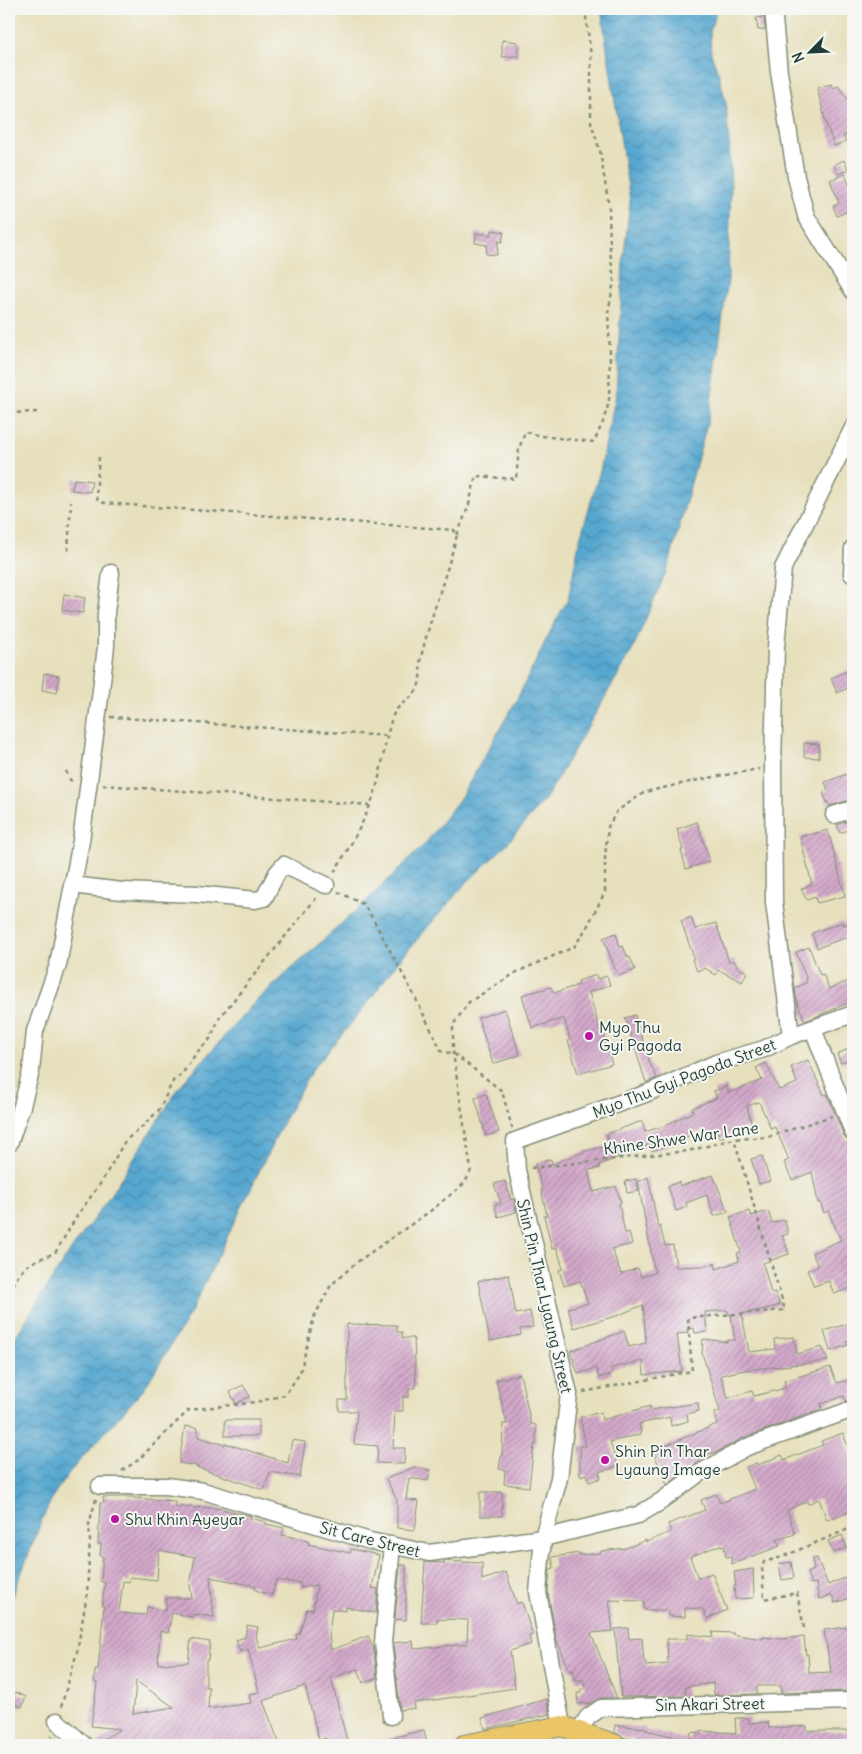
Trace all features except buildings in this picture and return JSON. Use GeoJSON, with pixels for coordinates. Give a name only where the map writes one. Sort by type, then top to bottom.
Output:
{"type":"FeatureCollection","features":[{"type":"Feature","properties":{"kind":"main road"},"geometry":{"type":"LineString","coordinates":[[470,1744],[570,1729],[616,1745]]}},
{"type":"Feature","properties":{"kind":"street"},"geometry":{"type":"LineString","coordinates":[[773,9],[781,81],[796,177],[806,216],[853,291]]}},
{"type":"Feature","properties":{"kind":"street"},"geometry":{"type":"LineString","coordinates":[[791,1036],[774,902],[773,766],[776,647],[783,568],[853,428]]}},
{"type":"Feature","properties":{"kind":"street"},"geometry":{"type":"LineString","coordinates":[[852,574],[853,548]]}},
{"type":"Feature","properties":{"kind":"street"},"geometry":{"type":"LineString","coordinates":[[9,1144],[31,1071],[35,1031],[58,965],[89,784],[106,646],[106,613],[111,573]]}},
{"type":"Feature","properties":{"kind":"street"},"geometry":{"type":"LineString","coordinates":[[834,815],[853,809]]}},
{"type":"Feature","properties":{"kind":"street"},"geometry":{"type":"LineString","coordinates":[[72,885],[122,891],[197,894],[255,900],[264,898],[277,873],[284,865],[326,885]]}},
{"type":"Feature","properties":{"kind":"street","name":"Myo Thu Gyi Pagoda Street"},"geometry":{"type":"LineString","coordinates":[[515,1141],[645,1094],[716,1063],[764,1049],[791,1036],[853,1014]]}},
{"type":"Feature","properties":{"kind":"street"},"geometry":{"type":"LineString","coordinates":[[813,1029],[853,1132]]}},
{"type":"Feature","properties":{"kind":"street","name":"Shin Pin Thar Lyaung Street"},"geometry":{"type":"LineString","coordinates":[[515,1141],[517,1170],[569,1394],[559,1478],[543,1538]]}},
{"type":"Feature","properties":{"kind":"street","name":"Sit Care Street"},"geometry":{"type":"LineString","coordinates":[[100,1486],[167,1486],[203,1491],[370,1541],[429,1553],[543,1538],[638,1515],[660,1502],[698,1474],[746,1447],[853,1409]]}},
{"type":"Feature","properties":{"kind":"street"},"geometry":{"type":"LineString","coordinates":[[543,1538],[538,1592],[570,1729]]}},
{"type":"Feature","properties":{"kind":"street"},"geometry":{"type":"LineString","coordinates":[[391,1716],[382,1642],[392,1545]]}},
{"type":"Feature","properties":{"kind":"street","name":"Sin Akari Street"},"geometry":{"type":"LineString","coordinates":[[570,1729],[601,1708],[853,1701]]}},
{"type":"Feature","properties":{"kind":"street"},"geometry":{"type":"LineString","coordinates":[[57,1721],[84,1745]]}},
{"type":"Feature","properties":{"kind":"path"},"geometry":{"type":"LineString","coordinates":[[9,1294],[20,1271],[29,1263],[55,1254],[76,1216],[102,1181],[125,1142],[159,1110],[173,1081],[182,1074],[197,1052],[210,1040],[220,1017],[326,885],[357,834],[370,806],[379,777],[394,712],[415,694],[419,684],[421,658],[457,536],[468,508],[476,476],[516,479],[520,449],[525,432],[541,436],[594,442],[603,422],[609,402],[610,343],[608,313],[614,281],[610,250],[609,207],[600,151],[591,122],[591,65],[585,9]]}},
{"type":"Feature","properties":{"kind":"path"},"geometry":{"type":"LineString","coordinates":[[9,412],[38,412]]}},
{"type":"Feature","properties":{"kind":"path"},"geometry":{"type":"LineString","coordinates":[[99,457],[96,496],[98,500],[104,503],[449,529],[454,530],[457,536]]}},
{"type":"Feature","properties":{"kind":"path"},"geometry":{"type":"LineString","coordinates":[[68,551],[71,502]]}},
{"type":"Feature","properties":{"kind":"path"},"geometry":{"type":"LineString","coordinates":[[97,715],[387,736]]}},
{"type":"Feature","properties":{"kind":"path"},"geometry":{"type":"LineString","coordinates":[[49,1745],[77,1652],[87,1594],[90,1524],[100,1486],[138,1460],[189,1410],[256,1402],[285,1395],[300,1373],[314,1317],[330,1285],[357,1262],[429,1212],[465,1183],[471,1170],[452,1054],[453,1025],[469,1002],[517,972],[574,947],[587,927],[604,892],[608,827],[617,811],[645,792],[773,766]]}},
{"type":"Feature","properties":{"kind":"path"},"geometry":{"type":"LineString","coordinates":[[66,771],[72,782],[89,784],[370,806]]}},
{"type":"Feature","properties":{"kind":"path"},"geometry":{"type":"LineString","coordinates":[[326,885],[363,904],[383,935],[442,1052],[452,1054],[502,1091],[515,1141]]}},
{"type":"Feature","properties":{"kind":"path","name":"Khine Shwe War Lane"},"geometry":{"type":"LineString","coordinates":[[517,1170],[688,1151],[734,1139],[768,1137],[844,1112]]}},
{"type":"Feature","properties":{"kind":"path"},"geometry":{"type":"LineString","coordinates":[[569,1394],[692,1371],[688,1318],[785,1310],[734,1139]]}},
{"type":"Feature","properties":{"kind":"path"},"geometry":{"type":"LineString","coordinates":[[804,1628],[798,1593],[764,1599],[762,1567],[764,1562],[782,1557],[853,1528]]}},
{"type":"Feature","properties":{"kind":"water"},"geometry":{"type":"Polygon","coordinates":[[[601,9],[717,9],[710,31],[711,53],[726,103],[729,142],[731,188],[728,280],[709,416],[669,565],[632,651],[546,798],[505,846],[465,884],[397,963],[364,1008],[312,1070],[284,1120],[190,1314],[144,1389],[75,1466],[56,1491],[43,1517],[9,1605],[9,1347],[64,1260],[107,1200],[180,1086],[255,1002],[363,904],[425,844],[461,797],[517,699],[556,620],[568,600],[579,542],[600,471],[616,394],[623,264],[630,201],[601,9]]]}},
{"type":"Feature","properties":{"kind":"place","name":"Myo Thu Gyi Pagoda"},"geometry":{"type":"Point","coordinates":[589,1036]}},
{"type":"Feature","properties":{"kind":"place","name":"Shin Pin Thar Lyaung Image"},"geometry":{"type":"Point","coordinates":[605,1460]}},
{"type":"Feature","properties":{"kind":"place","name":"Shu Khin Ayeyar"},"geometry":{"type":"Point","coordinates":[115,1519]}}]}
